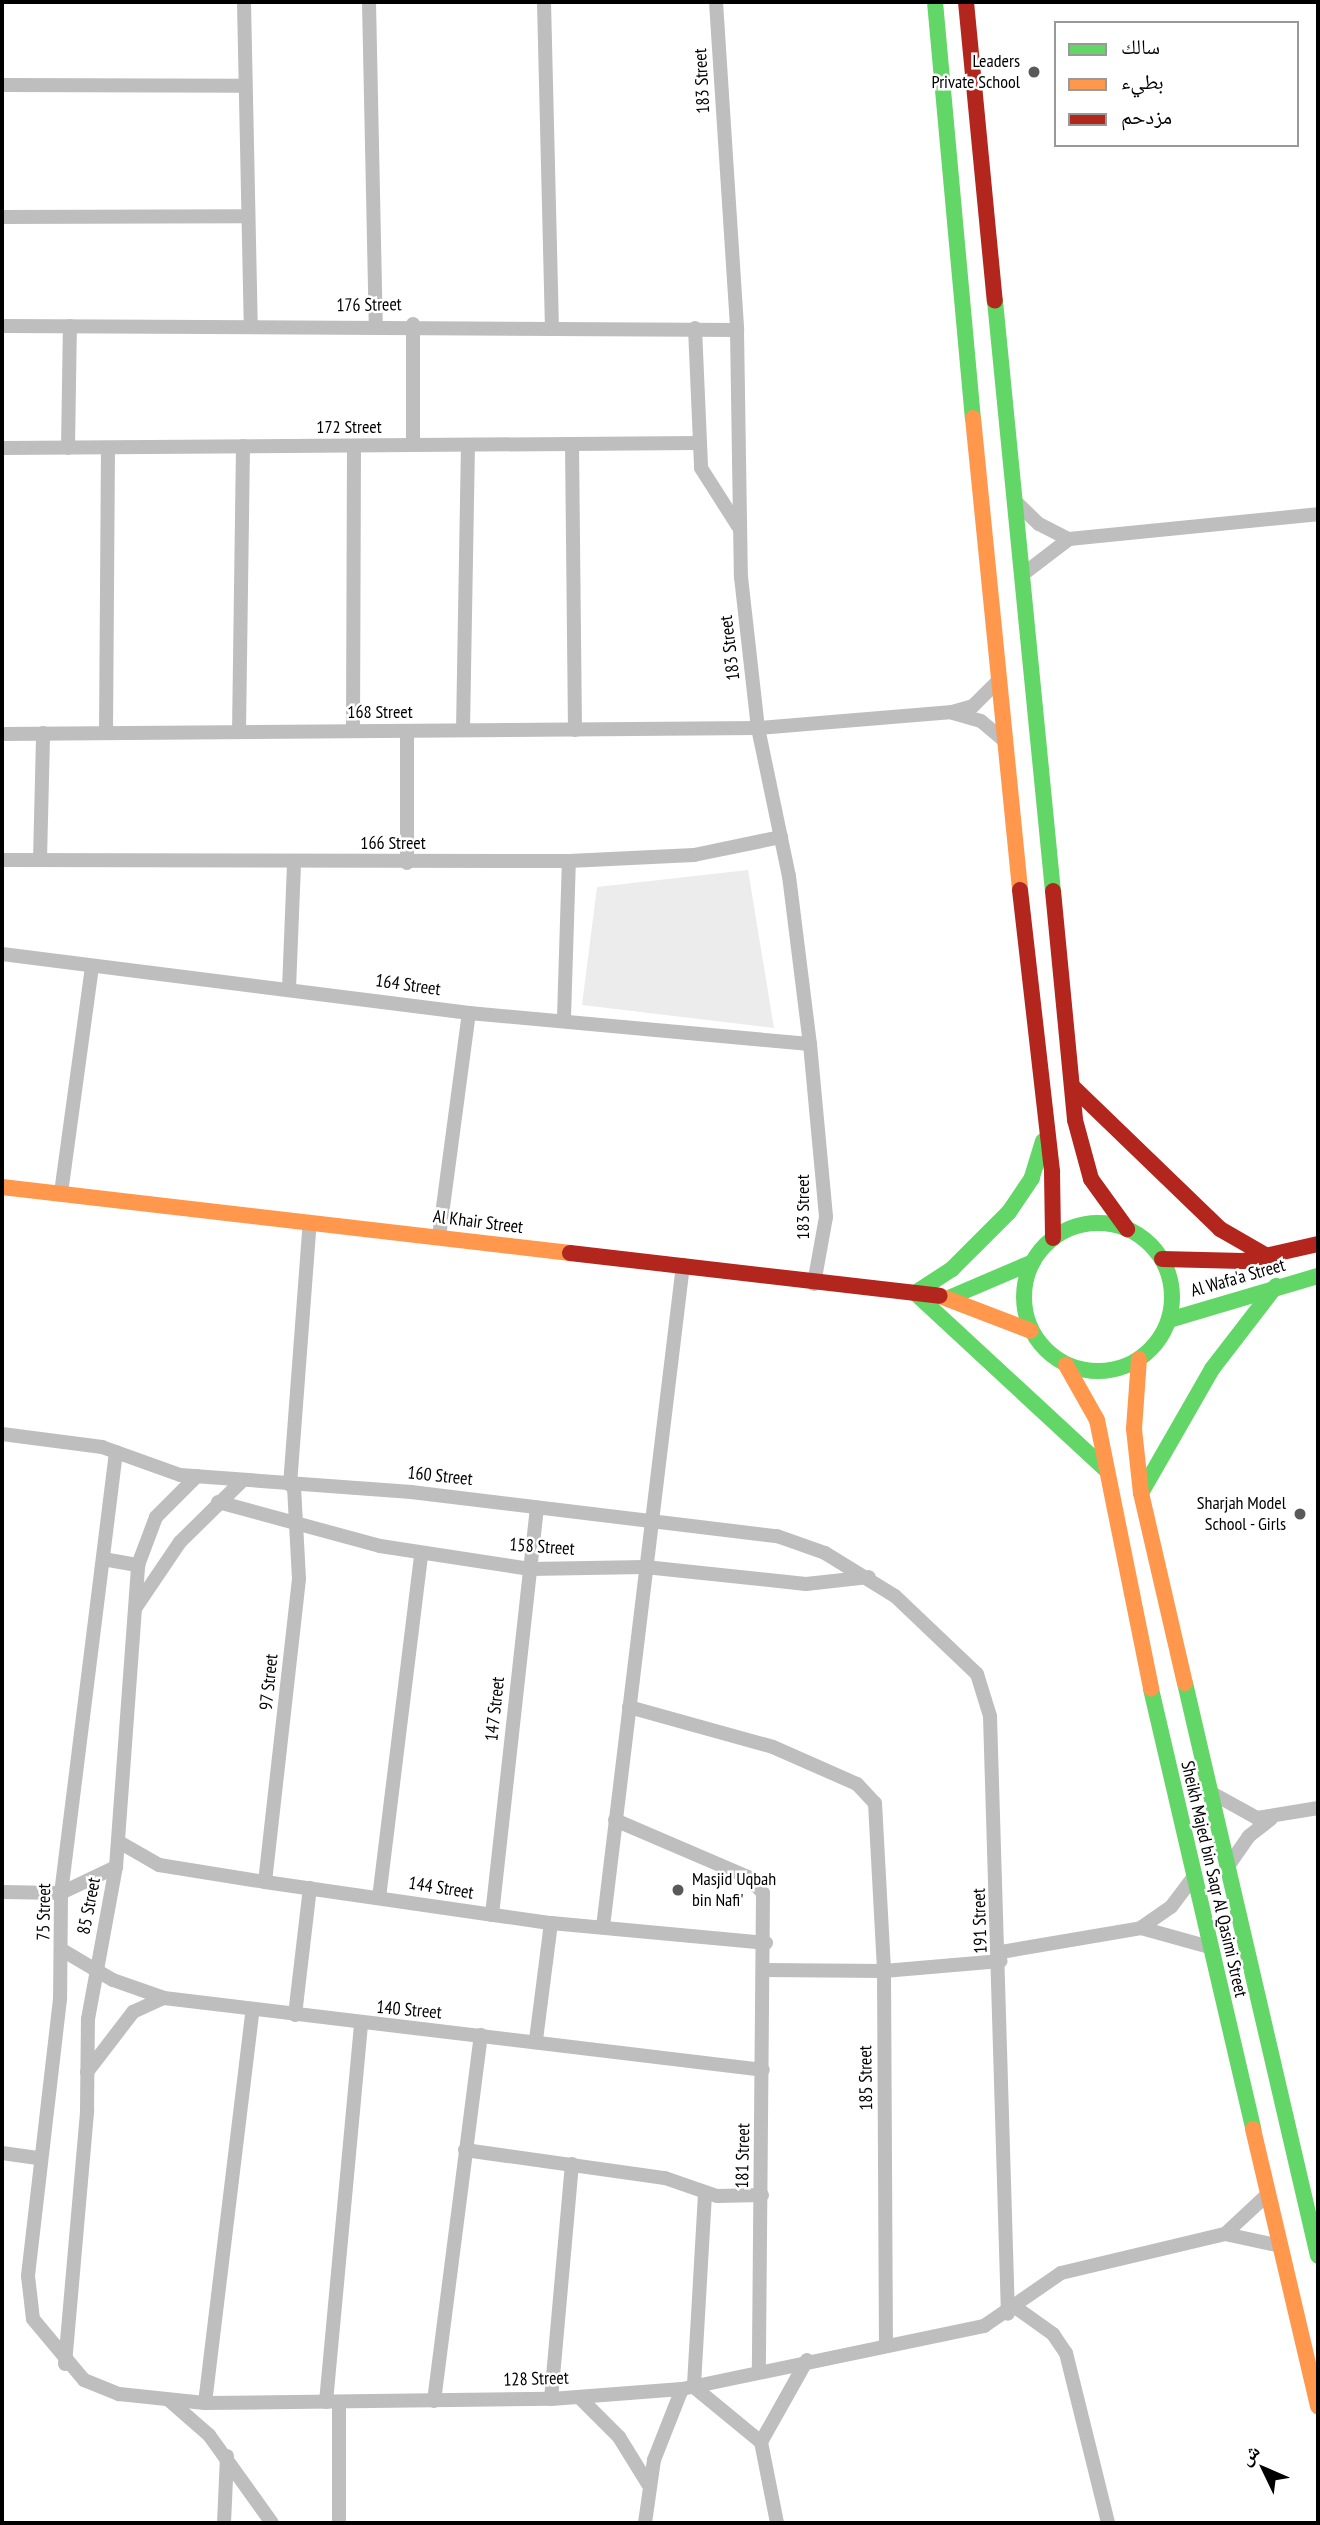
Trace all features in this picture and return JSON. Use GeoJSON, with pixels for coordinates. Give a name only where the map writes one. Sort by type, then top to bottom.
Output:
{"type":"FeatureCollection","features":[{"type":"Feature","properties":{"kind":"street"},"geometry":{"type":"LineString","coordinates":[[244,2],[242,86],[251,326]]}},
{"type":"Feature","properties":{"kind":"street"},"geometry":{"type":"LineString","coordinates":[[369,2],[376,324]]}},
{"type":"Feature","properties":{"kind":"street"},"geometry":{"type":"LineString","coordinates":[[544,2],[552,324]]}},
{"type":"Feature","properties":{"kind":"street","name":"183 Street"},"geometry":{"type":"LineString","coordinates":[[716,2],[737,330],[738,526],[758,728],[781,837],[810,1044],[826,1217],[814,1284]]}},
{"type":"Feature","properties":{"kind":"street"},"geometry":{"type":"LineString","coordinates":[[935,2],[997,682],[1046,1129],[1053,1238]]}},
{"type":"Feature","properties":{"kind":"street"},"geometry":{"type":"LineString","coordinates":[[966,2],[1072,1086],[1083,1161],[1101,1198],[1127,1228],[1162,1259],[1172,1289],[1169,1320],[1139,1359],[1103,1371],[1066,1365],[1031,1331],[1023,1296],[1032,1262],[1053,1238],[1089,1224],[1127,1228]]}},
{"type":"Feature","properties":{"kind":"street"},"geometry":{"type":"LineString","coordinates":[[2,85],[242,86]]}},
{"type":"Feature","properties":{"kind":"street"},"geometry":{"type":"LineString","coordinates":[[2,217],[248,216]]}},
{"type":"Feature","properties":{"kind":"street"},"geometry":{"type":"LineString","coordinates":[[413,324],[413,445]]}},
{"type":"Feature","properties":{"kind":"street","name":"176 Street"},"geometry":{"type":"LineString","coordinates":[[2,326],[552,324],[737,330]]}},
{"type":"Feature","properties":{"kind":"street"},"geometry":{"type":"LineString","coordinates":[[68,448],[71,326]]}},
{"type":"Feature","properties":{"kind":"street"},"geometry":{"type":"LineString","coordinates":[[695,328],[696,443],[708,484],[738,526]]}},
{"type":"Feature","properties":{"kind":"street","name":"172 Street"},"geometry":{"type":"LineString","coordinates":[[2,448],[696,443]]}},
{"type":"Feature","properties":{"kind":"street"},"geometry":{"type":"LineString","coordinates":[[572,444],[575,730]]}},
{"type":"Feature","properties":{"kind":"street"},"geometry":{"type":"LineString","coordinates":[[463,730],[468,445]]}},
{"type":"Feature","properties":{"kind":"street"},"geometry":{"type":"LineString","coordinates":[[239,732],[243,446]]}},
{"type":"Feature","properties":{"kind":"street"},"geometry":{"type":"LineString","coordinates":[[353,731],[354,446]]}},
{"type":"Feature","properties":{"kind":"street"},"geometry":{"type":"LineString","coordinates":[[106,733],[108,448]]}},
{"type":"Feature","properties":{"kind":"street"},"geometry":{"type":"LineString","coordinates":[[1015,501],[1039,524],[1069,539]]}},
{"type":"Feature","properties":{"kind":"street"},"geometry":{"type":"LineString","coordinates":[[1022,575],[1069,539],[1318,514]]}},
{"type":"Feature","properties":{"kind":"street"},"geometry":{"type":"LineString","coordinates":[[952,712],[973,706],[997,682]]}},
{"type":"Feature","properties":{"kind":"street"},"geometry":{"type":"LineString","coordinates":[[952,712],[981,721],[1004,740]]}},
{"type":"Feature","properties":{"kind":"street","name":"168 Street"},"geometry":{"type":"LineString","coordinates":[[2,734],[758,728],[952,712]]}},
{"type":"Feature","properties":{"kind":"street"},"geometry":{"type":"LineString","coordinates":[[407,731],[407,863]]}},
{"type":"Feature","properties":{"kind":"street"},"geometry":{"type":"LineString","coordinates":[[40,860],[43,733]]}},
{"type":"Feature","properties":{"kind":"street","name":"166 Street"},"geometry":{"type":"LineString","coordinates":[[2,860],[407,863],[569,861],[679,856],[781,837]]}},
{"type":"Feature","properties":{"kind":"street"},"geometry":{"type":"LineString","coordinates":[[564,1017],[569,861]]}},
{"type":"Feature","properties":{"kind":"street"},"geometry":{"type":"LineString","coordinates":[[289,989],[295,862]]}},
{"type":"Feature","properties":{"kind":"street","name":"164 Street"},"geometry":{"type":"LineString","coordinates":[[2,954],[469,1013],[564,1017],[810,1044]]}},
{"type":"Feature","properties":{"kind":"street"},"geometry":{"type":"LineString","coordinates":[[61,1193],[92,967]]}},
{"type":"Feature","properties":{"kind":"street"},"geometry":{"type":"LineString","coordinates":[[439,1237],[469,1013]]}},
{"type":"Feature","properties":{"kind":"street"},"geometry":{"type":"LineString","coordinates":[[1072,1086],[1220,1229],[1267,1256]]}},
{"type":"Feature","properties":{"kind":"street"},"geometry":{"type":"LineString","coordinates":[[1046,1129],[1032,1178],[1009,1212],[962,1261],[915,1293],[1104,1469]]}},
{"type":"Feature","properties":{"kind":"street","name":"Al Khair Street"},"geometry":{"type":"LineString","coordinates":[[2,1187],[683,1265],[814,1284],[950,1297],[1031,1331]]}},
{"type":"Feature","properties":{"kind":"street","name":"97 Street"},"geometry":{"type":"LineString","coordinates":[[265,1882],[300,1524],[292,1486],[310,1222]]}},
{"type":"Feature","properties":{"kind":"street","name":"Al Wafa'a Street"},"geometry":{"type":"LineString","coordinates":[[1162,1259],[1220,1264],[1318,1244]]}},
{"type":"Feature","properties":{"kind":"street","name":"Al Khair Street"},"geometry":{"type":"LineString","coordinates":[[950,1297],[1032,1262]]}},
{"type":"Feature","properties":{"kind":"street"},"geometry":{"type":"LineString","coordinates":[[603,1927],[649,1520],[683,1265]]}},
{"type":"Feature","properties":{"kind":"street","name":"Al Wafa'a Street"},"geometry":{"type":"LineString","coordinates":[[1169,1320],[1276,1286],[1318,1276]]}},
{"type":"Feature","properties":{"kind":"street"},"geometry":{"type":"LineString","coordinates":[[1141,1493],[1206,1379],[1276,1286]]}},
{"type":"Feature","properties":{"kind":"street","name":"Sheikh Majed bin Saqr Al Qasimi Street"},"geometry":{"type":"LineString","coordinates":[[1139,1359],[1134,1429],[1141,1493],[1226,1870],[1318,2256]]}},
{"type":"Feature","properties":{"kind":"street","name":"Sheikh Majed bin Saqr Al Qasimi Street"},"geometry":{"type":"LineString","coordinates":[[1066,1365],[1091,1400],[1193,1878],[1318,2407]]}},
{"type":"Feature","properties":{"kind":"street","name":"160 Street"},"geometry":{"type":"LineString","coordinates":[[2,1434],[116,1452],[164,1471],[197,1476],[537,1507],[777,1536],[869,1577]]}},
{"type":"Feature","properties":{"kind":"street","name":"75 Street"},"geometry":{"type":"LineString","coordinates":[[65,2364],[44,2338],[28,2297],[38,2158],[62,1950],[61,1893],[116,1452]]}},
{"type":"Feature","properties":{"kind":"street","name":"85 Street"},"geometry":{"type":"LineString","coordinates":[[65,2364],[96,1972],[119,1842],[138,1565],[156,1517],[197,1476]]}},
{"type":"Feature","properties":{"kind":"street"},"geometry":{"type":"LineString","coordinates":[[134,1611],[163,1564],[218,1502],[243,1480]]}},
{"type":"Feature","properties":{"kind":"street","name":"158 Street"},"geometry":{"type":"LineString","coordinates":[[218,1502],[421,1554],[530,1569],[645,1567],[806,1584],[869,1577]]}},
{"type":"Feature","properties":{"kind":"street","name":"147 Street"},"geometry":{"type":"LineString","coordinates":[[492,1915],[537,1507]]}},
{"type":"Feature","properties":{"kind":"street"},"geometry":{"type":"LineString","coordinates":[[379,1898],[421,1554]]}},
{"type":"Feature","properties":{"kind":"street"},"geometry":{"type":"LineString","coordinates":[[103,1559],[138,1565]]}},
{"type":"Feature","properties":{"kind":"street","name":"191 Street"},"geometry":{"type":"LineString","coordinates":[[869,1577],[959,1655],[986,1693],[1001,1956],[1012,2310]]}},
{"type":"Feature","properties":{"kind":"street","name":"185 Street"},"geometry":{"type":"LineString","coordinates":[[629,1707],[773,1748],[865,1788],[877,1813],[884,1971],[886,2343]]}},
{"type":"Feature","properties":{"kind":"street"},"geometry":{"type":"LineString","coordinates":[[1209,1791],[1243,1814],[1271,1819],[1318,1808]]}},
{"type":"Feature","properties":{"kind":"street"},"geometry":{"type":"LineString","coordinates":[[1226,1870],[1249,1836],[1271,1819]]}},
{"type":"Feature","properties":{"kind":"street","name":"181 Street"},"geometry":{"type":"LineString","coordinates":[[615,1820],[757,1884],[766,1906],[759,2370]]}},
{"type":"Feature","properties":{"kind":"street","name":"144 Street"},"geometry":{"type":"LineString","coordinates":[[119,1842],[159,1865],[265,1882],[551,1923],[766,1943]]}},
{"type":"Feature","properties":{"kind":"street"},"geometry":{"type":"LineString","coordinates":[[2,1892],[61,1893],[116,1867]]}},
{"type":"Feature","properties":{"kind":"street"},"geometry":{"type":"LineString","coordinates":[[765,1970],[884,1971],[1001,1956],[1141,1928],[1171,1907],[1193,1878]]}},
{"type":"Feature","properties":{"kind":"street"},"geometry":{"type":"LineString","coordinates":[[295,2015],[310,1888]]}},
{"type":"Feature","properties":{"kind":"street"},"geometry":{"type":"LineString","coordinates":[[536,2040],[551,1923]]}},
{"type":"Feature","properties":{"kind":"street"},"geometry":{"type":"LineString","coordinates":[[1141,1928],[1209,1947]]}},
{"type":"Feature","properties":{"kind":"street","name":"140 Street"},"geometry":{"type":"LineString","coordinates":[[62,1950],[96,1972],[164,1998],[361,2025],[536,2040],[763,2070]]}},
{"type":"Feature","properties":{"kind":"street"},"geometry":{"type":"LineString","coordinates":[[87,2072],[133,2012],[164,1998]]}},
{"type":"Feature","properties":{"kind":"street"},"geometry":{"type":"LineString","coordinates":[[205,2403],[253,2009]]}},
{"type":"Feature","properties":{"kind":"street"},"geometry":{"type":"LineString","coordinates":[[339,2523],[332,2402],[361,2025]]}},
{"type":"Feature","properties":{"kind":"street"},"geometry":{"type":"LineString","coordinates":[[434,2401],[481,2035]]}},
{"type":"Feature","properties":{"kind":"street"},"geometry":{"type":"LineString","coordinates":[[465,2150],[665,2178],[705,2194],[762,2195]]}},
{"type":"Feature","properties":{"kind":"street"},"geometry":{"type":"LineString","coordinates":[[2,2153],[38,2158]]}},
{"type":"Feature","properties":{"kind":"street"},"geometry":{"type":"LineString","coordinates":[[551,2399],[572,2164]]}},
{"type":"Feature","properties":{"kind":"street"},"geometry":{"type":"LineString","coordinates":[[1225,2234],[1269,2193]]}},
{"type":"Feature","properties":{"kind":"street"},"geometry":{"type":"LineString","coordinates":[[645,2523],[648,2484],[688,2388],[705,2194]]}},
{"type":"Feature","properties":{"kind":"street"},"geometry":{"type":"LineString","coordinates":[[1225,2234],[1281,2246]]}},
{"type":"Feature","properties":{"kind":"street","name":"128 Street"},"geometry":{"type":"LineString","coordinates":[[65,2364],[99,2388],[170,2401],[205,2403],[551,2399],[688,2388],[886,2343],[974,2329],[1012,2310],[1060,2273],[1225,2234]]}},
{"type":"Feature","properties":{"kind":"street"},"geometry":{"type":"LineString","coordinates":[[1012,2310],[1053,2334],[1066,2353],[1108,2523]]}},
{"type":"Feature","properties":{"kind":"street"},"geometry":{"type":"LineString","coordinates":[[777,2523],[761,2442],[807,2360]]}},
{"type":"Feature","properties":{"kind":"street"},"geometry":{"type":"LineString","coordinates":[[688,2388],[761,2442]]}},
{"type":"Feature","properties":{"kind":"street"},"geometry":{"type":"LineString","coordinates":[[579,2397],[619,2437],[648,2484]]}},
{"type":"Feature","properties":{"kind":"street"},"geometry":{"type":"LineString","coordinates":[[170,2401],[227,2456],[272,2523]]}},
{"type":"Feature","properties":{"kind":"street"},"geometry":{"type":"LineString","coordinates":[[224,2523],[227,2456]]}},
{"type":"Feature","properties":{"kind":"shaded area"},"geometry":{"type":"Polygon","coordinates":[[[748,870],[774,1028],[582,1005],[597,887],[748,870]]]}},
{"type":"Feature","properties":{"kind":"traffic: fast"},"geometry":{"type":"LineString","coordinates":[[935,2],[973,418]]}},
{"type":"Feature","properties":{"kind":"traffic: fast"},"geometry":{"type":"LineString","coordinates":[[995,301],[1053,891]]}},
{"type":"Feature","properties":{"kind":"traffic: fast"},"geometry":{"type":"LineString","coordinates":[[1043,1141],[1032,1178],[1009,1212],[952,1269],[915,1293],[1105,1469]]}},
{"type":"Feature","properties":{"kind":"traffic: fast"},"geometry":{"type":"LineString","coordinates":[[1098,1223],[1126,1228],[1150,1245],[1167,1269],[1172,1297],[1167,1325],[1150,1349],[1126,1366],[1098,1371],[1070,1366],[1046,1349],[1029,1325],[1024,1297],[1029,1269],[1046,1245],[1070,1228],[1098,1223]]}},
{"type":"Feature","properties":{"kind":"traffic: fast"},"geometry":{"type":"LineString","coordinates":[[951,1297],[1033,1262]]}},
{"type":"Feature","properties":{"kind":"traffic: fast"},"geometry":{"type":"LineString","coordinates":[[1169,1320],[1318,1276]]}},
{"type":"Feature","properties":{"kind":"traffic: fast"},"geometry":{"type":"LineString","coordinates":[[1141,1493],[1212,1369],[1276,1286]]}},
{"type":"Feature","properties":{"kind":"traffic: fast"},"geometry":{"type":"LineString","coordinates":[[1185,1683],[1318,2256]]}},
{"type":"Feature","properties":{"kind":"traffic: fast"},"geometry":{"type":"LineString","coordinates":[[1151,1689],[1253,2129]]}},
{"type":"Feature","properties":{"kind":"traffic: slow"},"geometry":{"type":"LineString","coordinates":[[973,418],[1020,890]]}},
{"type":"Feature","properties":{"kind":"traffic: slow"},"geometry":{"type":"LineString","coordinates":[[2,1187],[570,1253]]}},
{"type":"Feature","properties":{"kind":"traffic: slow"},"geometry":{"type":"LineString","coordinates":[[940,1296],[1031,1331]]}},
{"type":"Feature","properties":{"kind":"traffic: slow"},"geometry":{"type":"LineString","coordinates":[[1139,1359],[1134,1429],[1141,1493],[1185,1683]]}},
{"type":"Feature","properties":{"kind":"traffic: slow"},"geometry":{"type":"LineString","coordinates":[[1066,1365],[1097,1420],[1151,1689]]}},
{"type":"Feature","properties":{"kind":"traffic: slow"},"geometry":{"type":"LineString","coordinates":[[1253,2129],[1318,2407]]}},
{"type":"Feature","properties":{"kind":"traffic: jam"},"geometry":{"type":"LineString","coordinates":[[966,2],[995,301]]}},
{"type":"Feature","properties":{"kind":"traffic: jam"},"geometry":{"type":"LineString","coordinates":[[1020,890],[1052,1172],[1053,1238]]}},
{"type":"Feature","properties":{"kind":"traffic: jam"},"geometry":{"type":"LineString","coordinates":[[1053,891],[1075,1120],[1091,1179],[1127,1229]]}},
{"type":"Feature","properties":{"kind":"traffic: jam"},"geometry":{"type":"LineString","coordinates":[[1072,1086],[1220,1229],[1267,1256]]}},
{"type":"Feature","properties":{"kind":"traffic: jam"},"geometry":{"type":"LineString","coordinates":[[1162,1259],[1243,1261],[1318,1244]]}},
{"type":"Feature","properties":{"kind":"traffic: jam"},"geometry":{"type":"LineString","coordinates":[[570,1253],[940,1296]]}},
{"type":"Feature","properties":{"kind":"place","name":"Leaders Private School"},"geometry":{"type":"Point","coordinates":[1034,72]}},
{"type":"Feature","properties":{"kind":"place","name":"Sharjah Model School - Girls"},"geometry":{"type":"Point","coordinates":[1300,1514]}},
{"type":"Feature","properties":{"kind":"place","name":"Masjid Uqbah bin Nafi'"},"geometry":{"type":"Point","coordinates":[678,1890]}}]}
